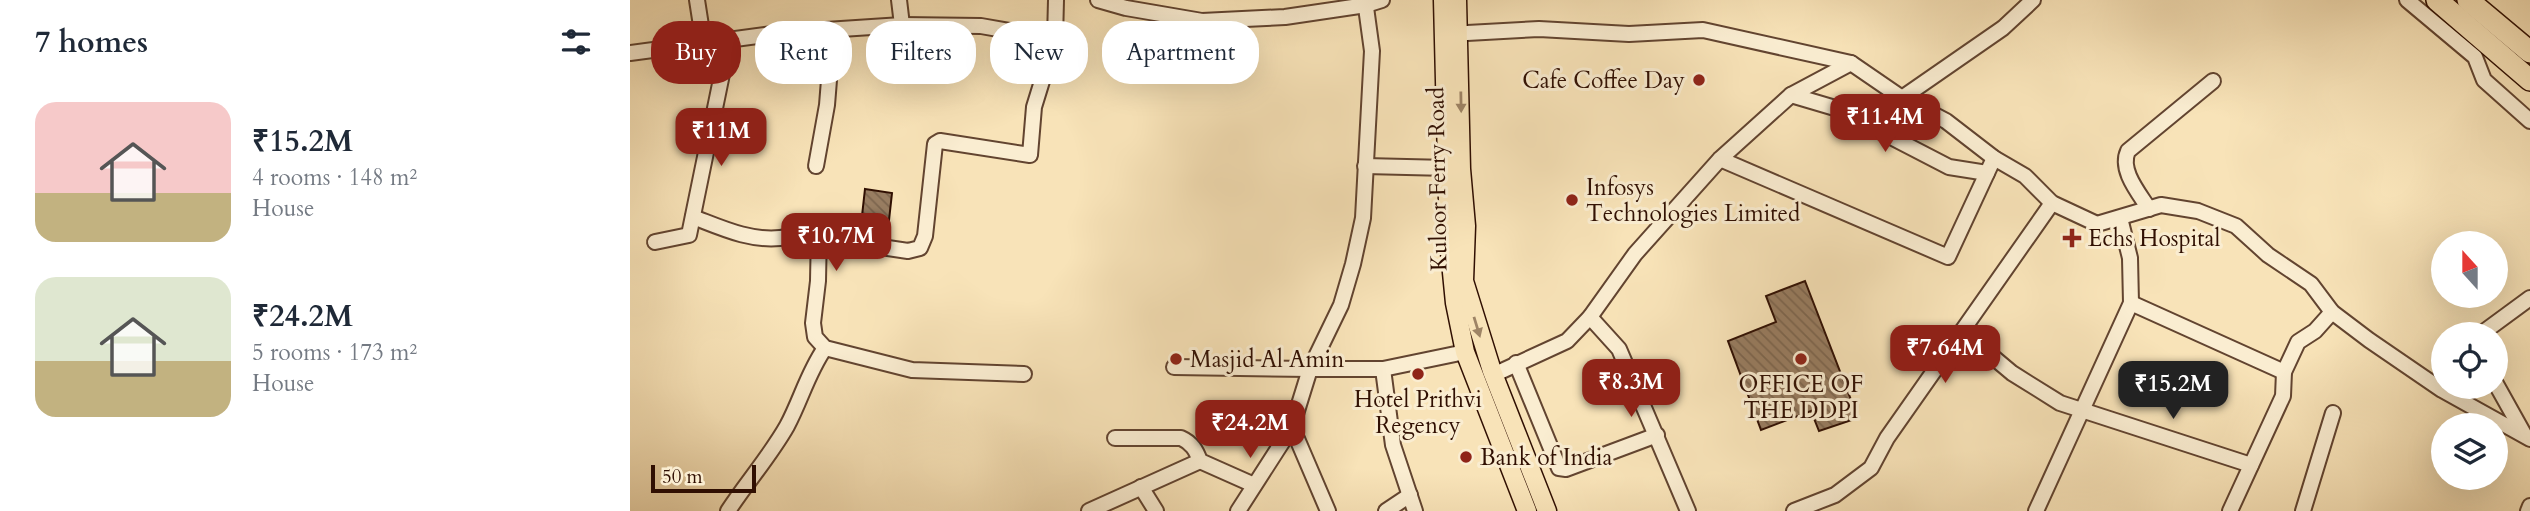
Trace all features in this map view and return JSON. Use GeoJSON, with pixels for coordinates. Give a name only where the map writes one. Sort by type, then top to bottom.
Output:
{"type":"FeatureCollection","features":[{"type":"Feature","properties":{"kind":"highway"},"geometry":{"type":"LineString","coordinates":[[2437,0],[2530,80]]}},
{"type":"Feature","properties":{"kind":"highway"},"geometry":{"type":"LineString","coordinates":[[2468,0],[2530,52]]}},
{"type":"Feature","properties":{"kind":"main road","name":"Kuloor Ferry Road"},"geometry":{"type":"LineString","coordinates":[[1443,0],[1452,34],[1466,226],[1464,281],[1493,375],[1547,511]]}},
{"type":"Feature","properties":{"kind":"main road","name":"Kuloor Ferry Road"},"geometry":{"type":"LineString","coordinates":[[1457,0],[1452,34],[1448,168],[1449,242],[1455,303],[1465,352],[1527,511]]}},
{"type":"Feature","properties":{"kind":"street"},"geometry":{"type":"LineString","coordinates":[[697,0],[700,21]]}},
{"type":"Feature","properties":{"kind":"street"},"geometry":{"type":"LineString","coordinates":[[899,0],[901,21]]}},
{"type":"Feature","properties":{"kind":"street"},"geometry":{"type":"LineString","coordinates":[[1055,21],[1056,0]]}},
{"type":"Feature","properties":{"kind":"street"},"geometry":{"type":"LineString","coordinates":[[1098,0],[1126,8],[1202,21],[1285,16],[1382,0]]}},
{"type":"Feature","properties":{"kind":"street"},"geometry":{"type":"LineString","coordinates":[[1902,98],[2003,28],[2034,0]]}},
{"type":"Feature","properties":{"kind":"street"},"geometry":{"type":"LineString","coordinates":[[2407,0],[2475,57],[2484,80],[2530,121]]}},
{"type":"Feature","properties":{"kind":"street"},"geometry":{"type":"LineString","coordinates":[[1238,511],[1292,427],[1310,369],[1340,305],[1353,264],[1363,218],[1372,51],[1365,2]]}},
{"type":"Feature","properties":{"kind":"street"},"geometry":{"type":"LineString","coordinates":[[1452,34],[1539,29],[1629,34],[1703,30],[1851,63],[1902,98],[1946,121],[1994,158],[2025,176],[2052,202],[2097,224],[2161,205],[2198,211],[2236,226],[2268,255],[2311,284],[2332,312],[2369,340],[2442,390],[2527,437]]}},
{"type":"Feature","properties":{"kind":"street"},"geometry":{"type":"LineString","coordinates":[[630,53],[651,51]]}},
{"type":"Feature","properties":{"kind":"street"},"geometry":{"type":"LineString","coordinates":[[1493,375],[1567,341],[1590,317],[1634,254],[1720,159],[1791,95],[1851,63]]}},
{"type":"Feature","properties":{"kind":"street"},"geometry":{"type":"LineString","coordinates":[[2149,209],[2128,174],[2125,158],[2128,151],[2213,81]]}},
{"type":"Feature","properties":{"kind":"street"},"geometry":{"type":"LineString","coordinates":[[655,243],[689,234],[720,84]]}},
{"type":"Feature","properties":{"kind":"street"},"geometry":{"type":"LineString","coordinates":[[816,166],[824,130],[828,84]]}},
{"type":"Feature","properties":{"kind":"street"},"geometry":{"type":"LineString","coordinates":[[820,238],[908,251],[920,248],[925,236],[935,144],[940,141],[1030,155],[1034,107],[1041,84]]}},
{"type":"Feature","properties":{"kind":"street"},"geometry":{"type":"LineString","coordinates":[[1791,95],[1835,108],[1949,167],[1987,173]]}},
{"type":"Feature","properties":{"kind":"street"},"geometry":{"type":"LineString","coordinates":[[1720,159],[1948,257],[1994,158]]}},
{"type":"Feature","properties":{"kind":"street"},"geometry":{"type":"LineString","coordinates":[[1365,166],[1448,168]]}},
{"type":"Feature","properties":{"kind":"street"},"geometry":{"type":"LineString","coordinates":[[1794,511],[1835,495],[1871,468],[1887,438],[2052,202]]}},
{"type":"Feature","properties":{"kind":"street"},"geometry":{"type":"LineString","coordinates":[[693,217],[738,234],[757,238],[783,238],[816,230],[820,232],[813,323],[815,337],[825,348],[912,370],[1024,374]]}},
{"type":"Feature","properties":{"kind":"street"},"geometry":{"type":"LineString","coordinates":[[2036,511],[2131,303],[2130,258],[2120,218]]}},
{"type":"Feature","properties":{"kind":"street"},"geometry":{"type":"LineString","coordinates":[[2497,322],[2530,298]]}},
{"type":"Feature","properties":{"kind":"street"},"geometry":{"type":"LineString","coordinates":[[2131,303],[2284,372]]}},
{"type":"Feature","properties":{"kind":"street"},"geometry":{"type":"LineString","coordinates":[[2230,511],[2283,396],[2284,372],[2298,342],[2315,331],[2332,312]]}},
{"type":"Feature","properties":{"kind":"street"},"geometry":{"type":"LineString","coordinates":[[1590,317],[1619,349],[1688,511]]}},
{"type":"Feature","properties":{"kind":"street"},"geometry":{"type":"LineString","coordinates":[[1962,331],[2012,373],[2060,403],[2251,465]]}},
{"type":"Feature","properties":{"kind":"street"},"geometry":{"type":"LineString","coordinates":[[728,511],[767,458],[788,423],[813,366],[825,348]]}},
{"type":"Feature","properties":{"kind":"street"},"geometry":{"type":"LineString","coordinates":[[1174,367],[1383,369],[1465,352]]}},
{"type":"Feature","properties":{"kind":"street"},"geometry":{"type":"LineString","coordinates":[[1516,363],[1559,468],[1566,469],[1657,435]]}},
{"type":"Feature","properties":{"kind":"street"},"geometry":{"type":"LineString","coordinates":[[1383,369],[1393,445],[1415,511]]}},
{"type":"Feature","properties":{"kind":"street"},"geometry":{"type":"LineString","coordinates":[[2505,399],[2527,437]]}},
{"type":"Feature","properties":{"kind":"street"},"geometry":{"type":"LineString","coordinates":[[2303,511],[2333,414]]}},
{"type":"Feature","properties":{"kind":"street"},"geometry":{"type":"LineString","coordinates":[[1292,427],[1328,511]]}},
{"type":"Feature","properties":{"kind":"street"},"geometry":{"type":"LineString","coordinates":[[1115,438],[1181,438],[1189,441],[1200,461],[1254,485]]}},
{"type":"Feature","properties":{"kind":"street"},"geometry":{"type":"LineString","coordinates":[[1089,511],[1200,461]]}},
{"type":"Feature","properties":{"kind":"street"},"geometry":{"type":"LineString","coordinates":[[1141,487],[1156,511]]}},
{"type":"Feature","properties":{"kind":"street"},"geometry":{"type":"LineString","coordinates":[[1386,511],[1410,495]]}},
{"type":"Feature","properties":{"kind":"building"},"geometry":{"type":"Polygon","coordinates":[[[865,189],[892,193],[887,238],[860,234],[865,189]]]}},
{"type":"Feature","properties":{"kind":"building"},"geometry":{"type":"Polygon","coordinates":[[[1805,281],[1858,418],[1819,431],[1811,411],[1761,430],[1728,341],[1776,322],[1766,296],[1805,281]]]}},
{"type":"Feature","properties":{"kind":"place","name":"Cafe Coffee Day"},"geometry":{"type":"Point","coordinates":[1699,80]}},
{"type":"Feature","properties":{"kind":"place","name":"Infosys Technologies Limited"},"geometry":{"type":"Point","coordinates":[1572,200]}},
{"type":"Feature","properties":{"kind":"place","name":"Echs Hospital"},"geometry":{"type":"Point","coordinates":[2072,238]}},
{"type":"Feature","properties":{"kind":"place","name":"Masjid Al Amin"},"geometry":{"type":"Point","coordinates":[1176,359]}},
{"type":"Feature","properties":{"kind":"place","name":"OFFICE OF THE DDPI"},"geometry":{"type":"Point","coordinates":[1801,359]}},
{"type":"Feature","properties":{"kind":"place","name":"Hotel Prithvi Regency"},"geometry":{"type":"Point","coordinates":[1418,374]}},
{"type":"Feature","properties":{"kind":"place","name":"Bank of India"},"geometry":{"type":"Point","coordinates":[1466,457]}}]}
